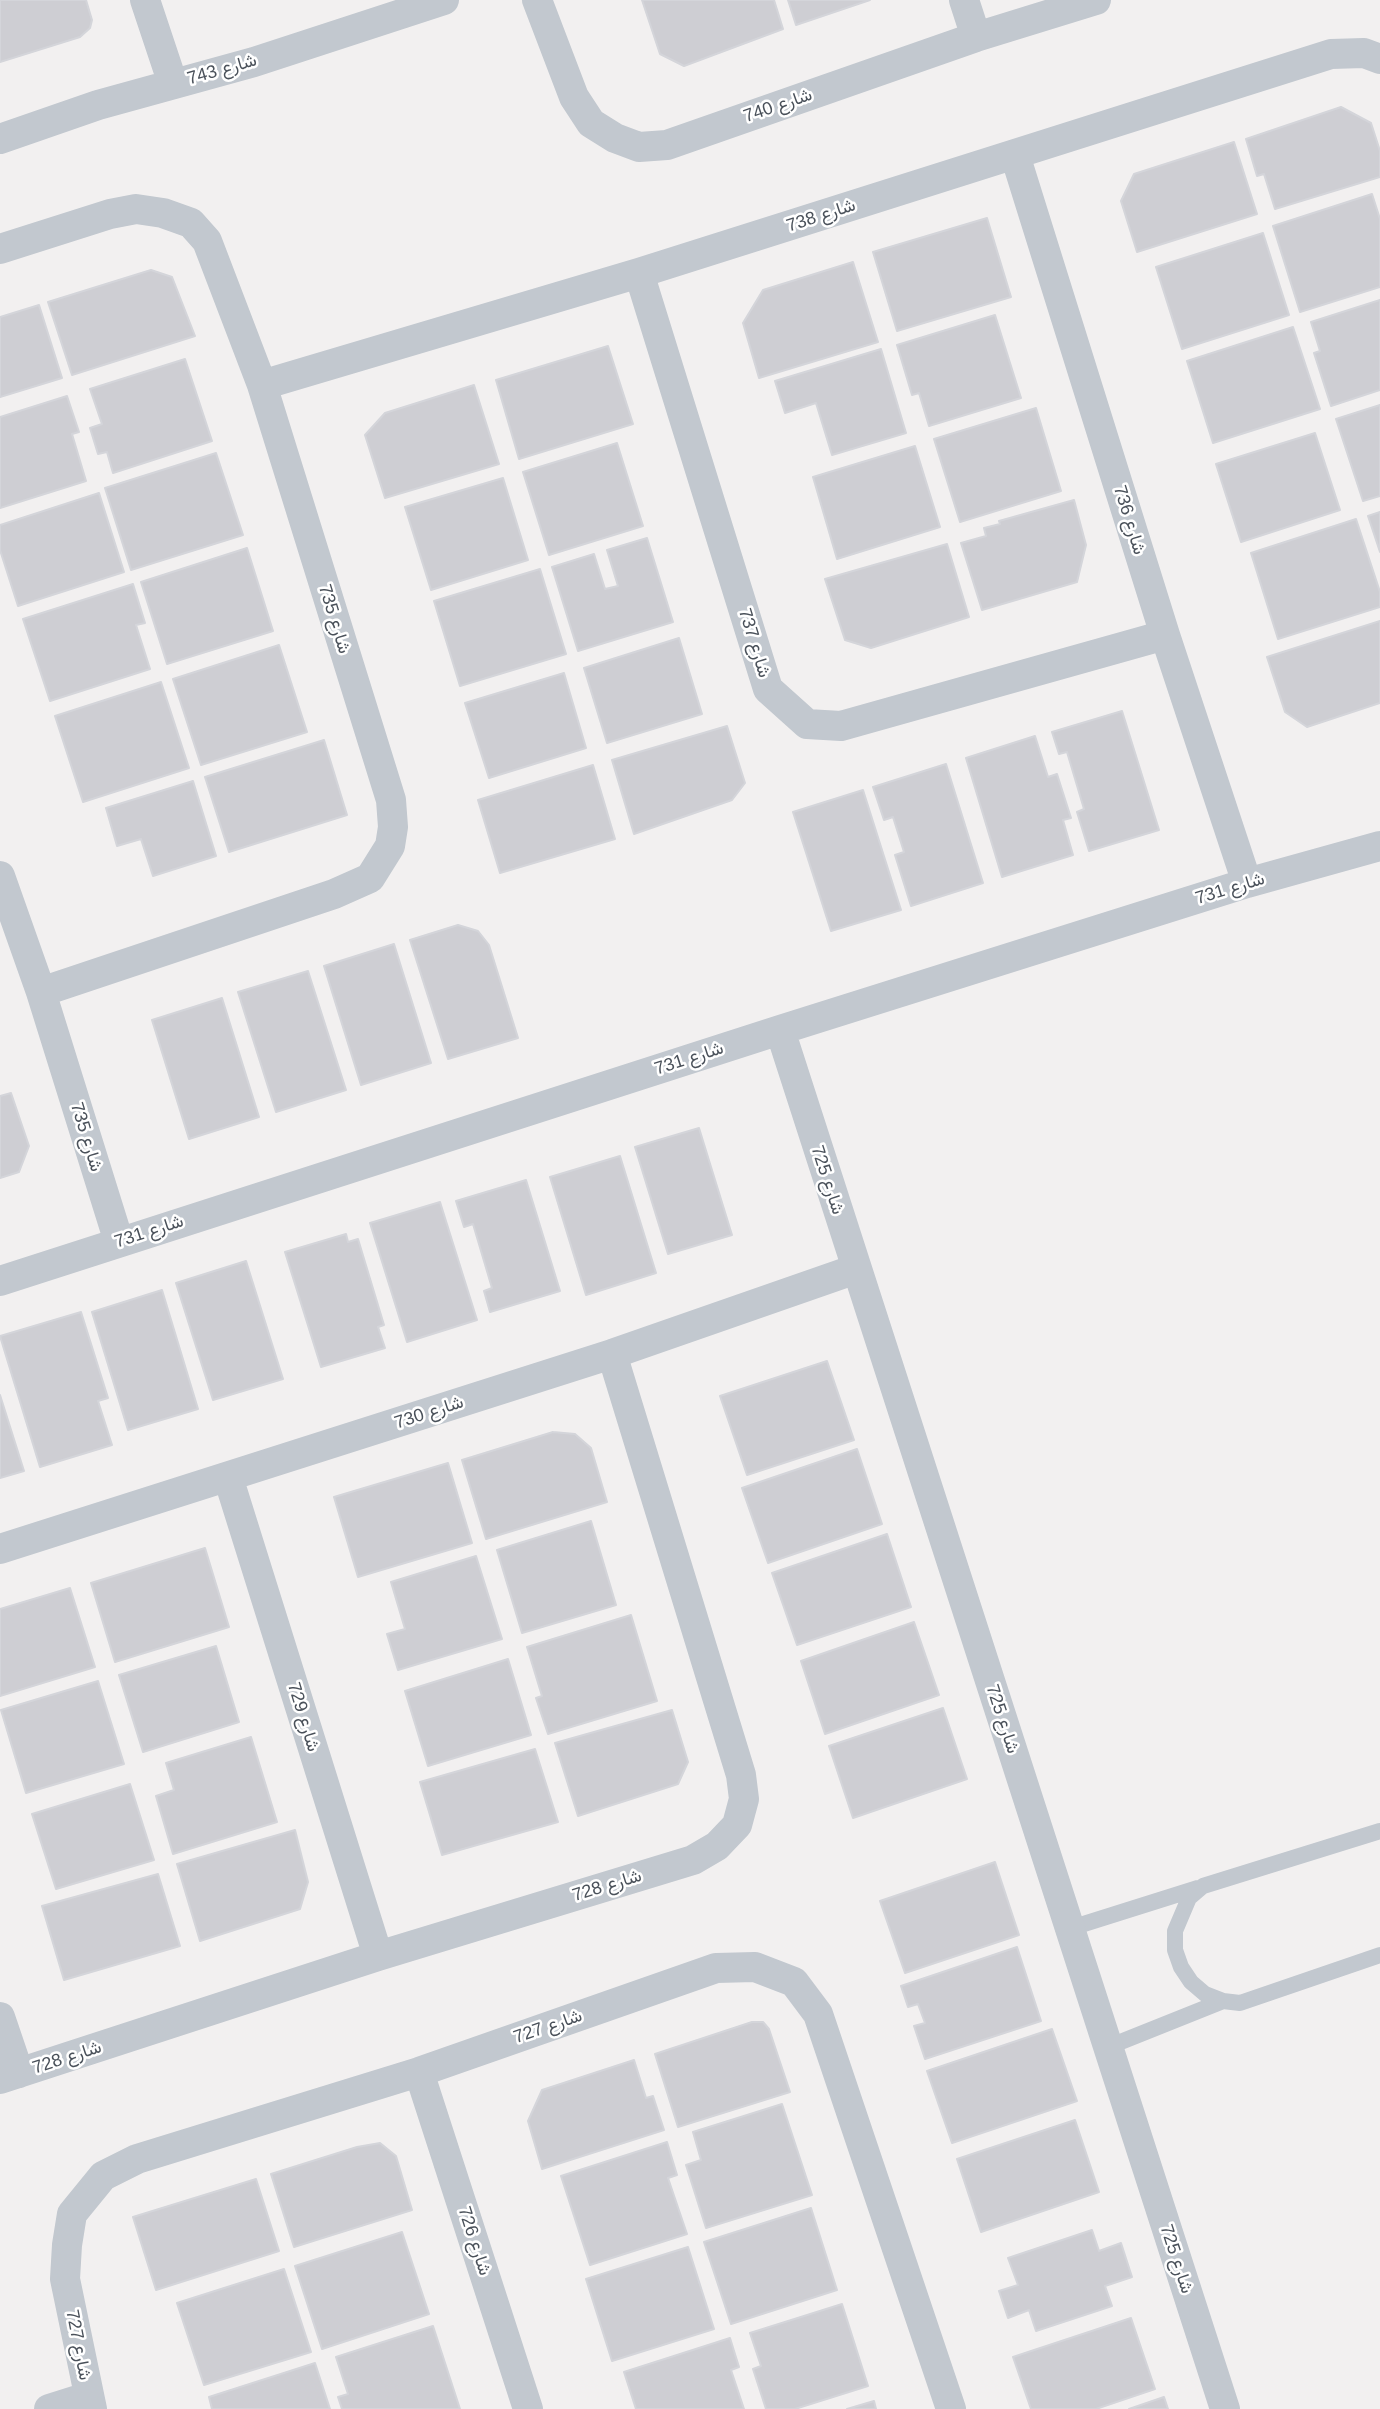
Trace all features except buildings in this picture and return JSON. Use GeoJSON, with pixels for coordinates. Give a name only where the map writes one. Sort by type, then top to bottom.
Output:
{"type":"FeatureCollection","features":[{"type":"Feature","properties":{"kind":"street"},"geometry":{"type":"LineString","coordinates":[[145,0],[173,84]]}},
{"type":"Feature","properties":{"kind":"street","name":"شارع 743"},"geometry":{"type":"LineString","coordinates":[[0,139],[173,84],[254,62],[444,0]]}},
{"type":"Feature","properties":{"kind":"street","name":"شارع 740"},"geometry":{"type":"LineString","coordinates":[[537,0],[574,97],[592,123],[615,138],[639,146],[667,145],[976,37],[1096,0]]}},
{"type":"Feature","properties":{"kind":"street"},"geometry":{"type":"LineString","coordinates":[[964,0],[976,37]]}},
{"type":"Feature","properties":{"kind":"street","name":"شارع 738"},"geometry":{"type":"LineString","coordinates":[[262,385],[639,273],[1331,54],[1364,53],[1380,59]]}},
{"type":"Feature","properties":{"kind":"street","name":"شارع 736"},"geometry":{"type":"LineString","coordinates":[[1015,155],[1165,635],[1247,883]]}},
{"type":"Feature","properties":{"kind":"street","name":"شارع 735"},"geometry":{"type":"LineString","coordinates":[[0,249],[110,214],[136,209],[163,212],[191,223],[207,241],[262,385],[391,800],[393,827],[390,846],[370,878],[334,894],[41,992]]}},
{"type":"Feature","properties":{"kind":"street","name":"شارع 737"},"geometry":{"type":"LineString","coordinates":[[639,273],[768,688],[807,724],[841,726],[1165,635]]}},
{"type":"Feature","properties":{"kind":"street","name":"شارع 731"},"geometry":{"type":"LineString","coordinates":[[0,1281],[780,1030],[1247,883],[1380,846]]}},
{"type":"Feature","properties":{"kind":"street","name":"شارع 735"},"geometry":{"type":"LineString","coordinates":[[0,876],[41,992],[119,1242]]}},
{"type":"Feature","properties":{"kind":"street","name":"شارع 725"},"geometry":{"type":"LineString","coordinates":[[780,1030],[1225,2409]]}},
{"type":"Feature","properties":{"kind":"street","name":"شارع 730"},"geometry":{"type":"LineString","coordinates":[[0,1549],[612,1354],[856,1269]]}},
{"type":"Feature","properties":{"kind":"street","name":"شارع 728"},"geometry":{"type":"LineString","coordinates":[[10,2076],[378,1956],[693,1860],[717,1846],[737,1825],[744,1800],[741,1775],[612,1354]]}},
{"type":"Feature","properties":{"kind":"street","name":"شارع 729"},"geometry":{"type":"LineString","coordinates":[[228,1477],[378,1956]]}},
{"type":"Feature","properties":{"kind":"street","name":"شارع 727"},"geometry":{"type":"LineString","coordinates":[[90,2403],[65,2279],[66,2245],[72,2214],[103,2176],[137,2159],[419,2072],[716,1968],[755,1966],[794,1982],[818,2014],[836,2060],[951,2409]]}},
{"type":"Feature","properties":{"kind":"street"},"geometry":{"type":"LineString","coordinates":[[0,2017],[10,2076]]}},
{"type":"Feature","properties":{"kind":"street","name":"شارع 726"},"geometry":{"type":"LineString","coordinates":[[419,2072],[528,2409]]}},
{"type":"Feature","properties":{"kind":"street"},"geometry":{"type":"LineString","coordinates":[[49,2409],[90,2403]]}},
{"type":"Feature","properties":{"kind":"lane"},"geometry":{"type":"LineString","coordinates":[[1071,1928],[1380,1831]]}},
{"type":"Feature","properties":{"kind":"lane"},"geometry":{"type":"LineString","coordinates":[[1203,1886],[1189,1898],[1180,1914],[1175,1931],[1175,1950],[1181,1967],[1191,1982],[1205,1994],[1223,2001],[1240,2003],[1380,1955]]}},
{"type":"Feature","properties":{"kind":"lane"},"geometry":{"type":"LineString","coordinates":[[1108,2047],[1223,2001]]}}]}
